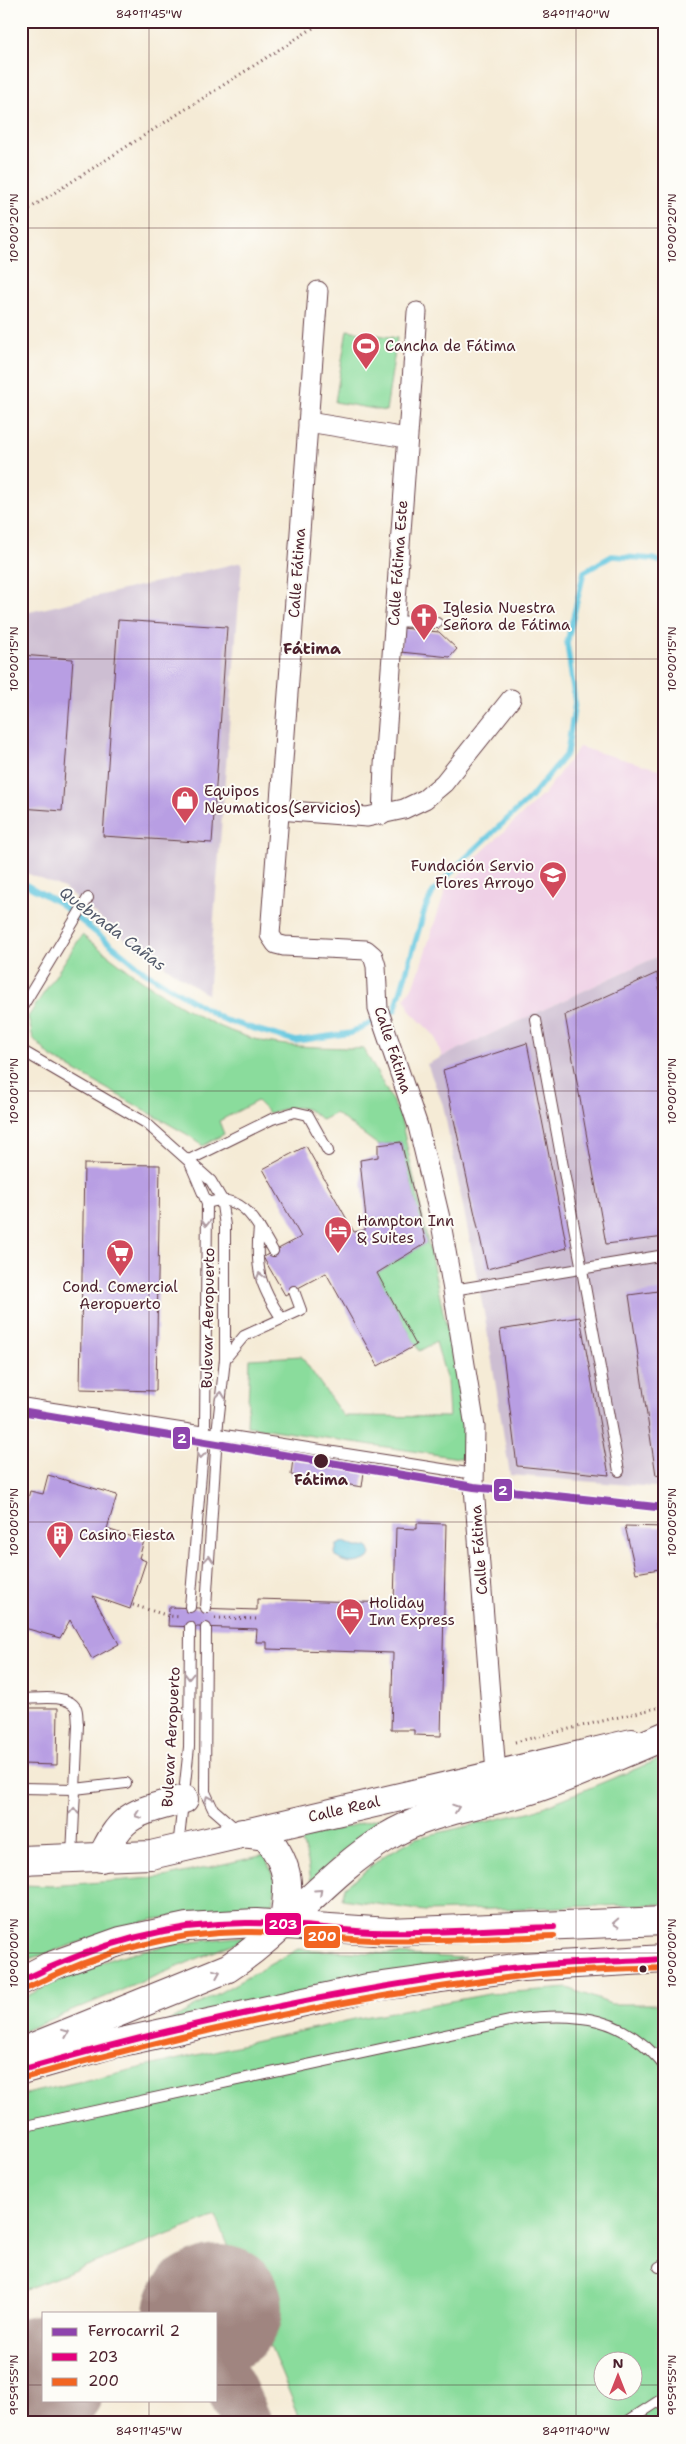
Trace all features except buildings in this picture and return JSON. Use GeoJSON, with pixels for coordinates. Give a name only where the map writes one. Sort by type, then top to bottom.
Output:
{"type":"FeatureCollection","features":[{"type":"Feature","properties":{"kind":"main road","name":"Calle Real"},"geometry":{"type":"LineString","coordinates":[[23,1860],[72,1860],[151,1855],[496,1773],[665,1736]]}},
{"type":"Feature","properties":{"kind":"main road"},"geometry":{"type":"LineString","coordinates":[[21,2052],[228,1968],[254,1952],[361,1853],[412,1824],[464,1806],[531,1790],[665,1736]]}},
{"type":"Feature","properties":{"kind":"main road"},"geometry":{"type":"LineString","coordinates":[[101,1858],[125,1821],[133,1816],[184,1799]]}},
{"type":"Feature","properties":{"kind":"main road"},"geometry":{"type":"LineString","coordinates":[[242,1834],[266,1836],[283,1862],[288,1878],[288,1898],[283,1924]]}},
{"type":"Feature","properties":{"kind":"main road"},"geometry":{"type":"LineString","coordinates":[[21,1981],[48,1967],[121,1941],[187,1927],[231,1923],[283,1924],[389,1932],[665,1921]]}},
{"type":"Feature","properties":{"kind":"main road"},"geometry":{"type":"LineString","coordinates":[[21,2070],[108,2045],[368,1988],[523,1967],[665,1958]]}},
{"type":"Feature","properties":{"kind":"street","name":"Calle Fátima"},"geometry":{"type":"LineString","coordinates":[[318,291],[270,935],[276,944],[284,946],[366,950],[373,956],[376,966],[378,1009],[418,1126],[440,1218],[474,1427],[474,1474],[496,1773]]}},
{"type":"Feature","properties":{"kind":"street","name":"Calle Fátima Este"},"geometry":{"type":"LineString","coordinates":[[382,815],[417,312]]}},
{"type":"Feature","properties":{"kind":"street"},"geometry":{"type":"LineString","coordinates":[[308,422],[407,438]]}},
{"type":"Feature","properties":{"kind":"street"},"geometry":{"type":"LineString","coordinates":[[279,810],[367,816],[382,815],[404,809],[436,791],[511,699]]}},
{"type":"Feature","properties":{"kind":"lane"},"geometry":{"type":"LineString","coordinates":[[394,621],[437,623]]}},
{"type":"Feature","properties":{"kind":"lane"},"geometry":{"type":"LineString","coordinates":[[21,1009],[88,898]]}},
{"type":"Feature","properties":{"kind":"lane"},"geometry":{"type":"LineString","coordinates":[[536,1020],[619,1471]]}},
{"type":"Feature","properties":{"kind":"lane","name":"Bulevar Aeropuerto"},"geometry":{"type":"LineString","coordinates":[[21,1050],[146,1123],[211,1181],[221,1198],[225,1226],[225,1359],[206,1608]]}},
{"type":"Feature","properties":{"kind":"lane"},"geometry":{"type":"LineString","coordinates":[[189,1160],[272,1119],[295,1112],[308,1115],[328,1151]]}},
{"type":"Feature","properties":{"kind":"lane","name":"Bulevar Aeropuerto"},"geometry":{"type":"LineString","coordinates":[[189,1160],[207,1203],[204,1432],[190,1607]]}},
{"type":"Feature","properties":{"kind":"lane"},"geometry":{"type":"LineString","coordinates":[[207,1203],[221,1198],[240,1205],[250,1212],[274,1251]]}},
{"type":"Feature","properties":{"kind":"lane"},"geometry":{"type":"LineString","coordinates":[[259,1227],[257,1249],[259,1275],[270,1302],[282,1319]]}},
{"type":"Feature","properties":{"kind":"lane"},"geometry":{"type":"LineString","coordinates":[[453,1290],[665,1255]]}},
{"type":"Feature","properties":{"kind":"lane"},"geometry":{"type":"LineString","coordinates":[[225,1359],[244,1336],[301,1310],[294,1290]]}},
{"type":"Feature","properties":{"kind":"lane"},"geometry":{"type":"LineString","coordinates":[[21,1403],[474,1474]]}},
{"type":"Feature","properties":{"kind":"lane","name":"Bulevar Aeropuerto"},"geometry":{"type":"LineString","coordinates":[[178,1849],[188,1747],[190,1627]]}},
{"type":"Feature","properties":{"kind":"lane"},"geometry":{"type":"LineString","coordinates":[[206,1628],[205,1792],[208,1800],[224,1820],[242,1834]]}},
{"type":"Feature","properties":{"kind":"lane"},"geometry":{"type":"LineString","coordinates":[[21,1699],[60,1699],[70,1702],[76,1709],[78,1724],[72,1860]]}},
{"type":"Feature","properties":{"kind":"lane"},"geometry":{"type":"LineString","coordinates":[[188,1747],[206,1746]]}},
{"type":"Feature","properties":{"kind":"lane"},"geometry":{"type":"LineString","coordinates":[[21,1788],[75,1789],[126,1784]]}},
{"type":"Feature","properties":{"kind":"lane"},"geometry":{"type":"LineString","coordinates":[[21,2127],[510,2021],[545,2016],[571,2015],[608,2024],[642,2044],[665,2067]]}},
{"type":"Feature","properties":{"kind":"lane"},"geometry":{"type":"LineString","coordinates":[[625,2423],[665,2397]]}},
{"type":"Feature","properties":{"kind":"path"},"geometry":{"type":"LineString","coordinates":[[21,214],[324,21]]}},
{"type":"Feature","properties":{"kind":"path"},"geometry":{"type":"LineString","coordinates":[[516,1742],[665,1706]]}},
{"type":"Feature","properties":{"kind":"shaded area"},"geometry":{"type":"Polygon","coordinates":[[[242,562],[208,995],[129,942],[64,888],[21,871],[21,614],[242,562]]]}},
{"type":"Feature","properties":{"kind":"shaded area","name":"Fundación Servio Flores Arroyo"},"geometry":{"type":"Polygon","coordinates":[[[579,747],[665,771],[665,953],[442,1057],[435,1036],[410,1011],[405,998],[415,983],[445,891],[469,864],[544,794],[579,747]]]}},
{"type":"Feature","properties":{"kind":"shaded area"},"geometry":{"type":"Polygon","coordinates":[[[665,953],[665,1488],[510,1475],[485,1318],[443,1105],[427,1064],[665,953]]]}},
{"type":"Feature","properties":{"kind":"green space","name":"Cancha de Fátima"},"geometry":{"type":"Polygon","coordinates":[[[347,330],[397,338],[386,411],[335,402],[347,330]]]}},
{"type":"Feature","properties":{"kind":"green space"},"geometry":{"type":"Polygon","coordinates":[[[82,935],[164,995],[208,1021],[231,1031],[254,1039],[281,1044],[364,1049],[400,1115],[468,1425],[472,1460],[247,1426],[250,1359],[301,1356],[343,1416],[449,1417],[447,1381],[436,1342],[419,1351],[377,1273],[426,1243],[401,1142],[378,1145],[335,1113],[322,1120],[309,1110],[303,1108],[290,1108],[269,1113],[257,1101],[219,1121],[224,1134],[203,1146],[190,1136],[51,1057],[33,1038],[28,1017],[82,935]]]}},
{"type":"Feature","properties":{"kind":"green space"},"geometry":{"type":"Polygon","coordinates":[[[665,1757],[665,1904],[425,1911],[342,1899],[345,1887],[385,1855],[416,1838],[533,1811],[665,1757]]]}},
{"type":"Feature","properties":{"kind":"green space"},"geometry":{"type":"Polygon","coordinates":[[[380,1818],[311,1881],[308,1861],[301,1839],[380,1818]]]}},
{"type":"Feature","properties":{"kind":"green space"},"geometry":{"type":"Polygon","coordinates":[[[265,1855],[276,1884],[272,1904],[200,1911],[141,1922],[21,1962],[21,1885],[51,1886],[164,1877],[265,1855]]]}},
{"type":"Feature","properties":{"kind":"green space"},"geometry":{"type":"Polygon","coordinates":[[[254,1935],[21,2032],[21,1999],[89,1967],[117,1957],[162,1947],[254,1935]]]}},
{"type":"Feature","properties":{"kind":"green space"},"geometry":{"type":"Polygon","coordinates":[[[298,1949],[465,1958],[158,2027],[298,1949]]]}},
{"type":"Feature","properties":{"kind":"green space"},"geometry":{"type":"Polygon","coordinates":[[[568,1988],[611,2004],[665,2004],[665,2414],[650,2423],[302,2423],[216,2216],[21,2291],[21,2095],[359,2018],[489,1994],[568,1988]]]}},
{"type":"Feature","properties":{"kind":"water"},"geometry":{"type":"Polygon","coordinates":[[[344,1542],[356,1547],[368,1547],[371,1554],[369,1558],[353,1563],[337,1558],[335,1553],[337,1545],[344,1542]]]}},
{"type":"Feature","properties":{"kind":"waterway","name":"Quebrada Cañas"},"geometry":{"type":"LineString","coordinates":[[21,882],[59,903],[145,972],[224,1020],[296,1041],[351,1033],[395,1010],[425,909],[433,892],[459,864],[530,798],[567,753],[575,703],[567,643],[584,572],[612,556],[652,559],[665,563]]}},
{"type":"Feature","properties":{"kind":"taxiway"},"geometry":{"type":"LineString","coordinates":[[218,2374],[228,2382],[247,2423]]}},
{"type":"Feature","properties":{"kind":"runway"},"geometry":{"type":"LineString","coordinates":[[210,2312],[220,2308]]}},
{"type":"Feature","properties":{"kind":"runway"},"geometry":{"type":"LineString","coordinates":[[21,2385],[42,2378]]}},
{"type":"Feature","properties":{"kind":"rail line","name":"2"},"geometry":{"type":"LineString","coordinates":[[21,1411],[474,1487],[665,1508]]}},
{"type":"Feature","properties":{"kind":"transit line","name":"203"},"geometry":{"type":"LineString","coordinates":[[21,1981],[48,1968],[104,1947],[162,1931],[191,1927],[266,1923],[372,1932],[440,1932],[554,1927]]}},
{"type":"Feature","properties":{"kind":"transit line","name":"200"},"geometry":{"type":"LineString","coordinates":[[25,1989],[52,1976],[107,1955],[163,1940],[192,1935],[266,1932],[395,1940],[463,1940],[554,1936]]}},
{"type":"Feature","properties":{"kind":"transit line","name":"203"},"geometry":{"type":"LineString","coordinates":[[21,2070],[207,2022],[269,2008],[395,1985],[521,1967],[665,1959]]}},
{"type":"Feature","properties":{"kind":"transit line","name":"200"},"geometry":{"type":"LineString","coordinates":[[23,2078],[146,2045],[270,2017],[396,1994],[540,1974],[665,1968]]}},
{"type":"Feature","properties":{"kind":"place","name":"Cancha de Fátima"},"geometry":{"type":"Point","coordinates":[366,370]}},
{"type":"Feature","properties":{"kind":"place","name":"Iglesia Nuestra Señora de Fátima"},"geometry":{"type":"Point","coordinates":[424,641]}},
{"type":"Feature","properties":{"kind":"place","name":"Equipos Neumaticos(Servicios)"},"geometry":{"type":"Point","coordinates":[185,824]}},
{"type":"Feature","properties":{"kind":"place","name":"Fundación Servio Flores Arroyo"},"geometry":{"type":"Point","coordinates":[553,899]}},
{"type":"Feature","properties":{"kind":"place","name":"Hampton Inn & Suites"},"geometry":{"type":"Point","coordinates":[338,1254]}},
{"type":"Feature","properties":{"kind":"place","name":"Cond. Comercial Aeropuerto"},"geometry":{"type":"Point","coordinates":[120,1277]}},
{"type":"Feature","properties":{"kind":"place","name":"Fátima"},"geometry":{"type":"Point","coordinates":[321,1461]}},
{"type":"Feature","properties":{"kind":"place","name":"Casino Fiesta"},"geometry":{"type":"Point","coordinates":[60,1559]}},
{"type":"Feature","properties":{"kind":"place","name":"Holiday Inn Express"},"geometry":{"type":"Point","coordinates":[350,1636]}},
{"type":"Feature","properties":{"kind":"district","name":"Fátima"},"geometry":{"type":"Point","coordinates":[312,648]}}]}
